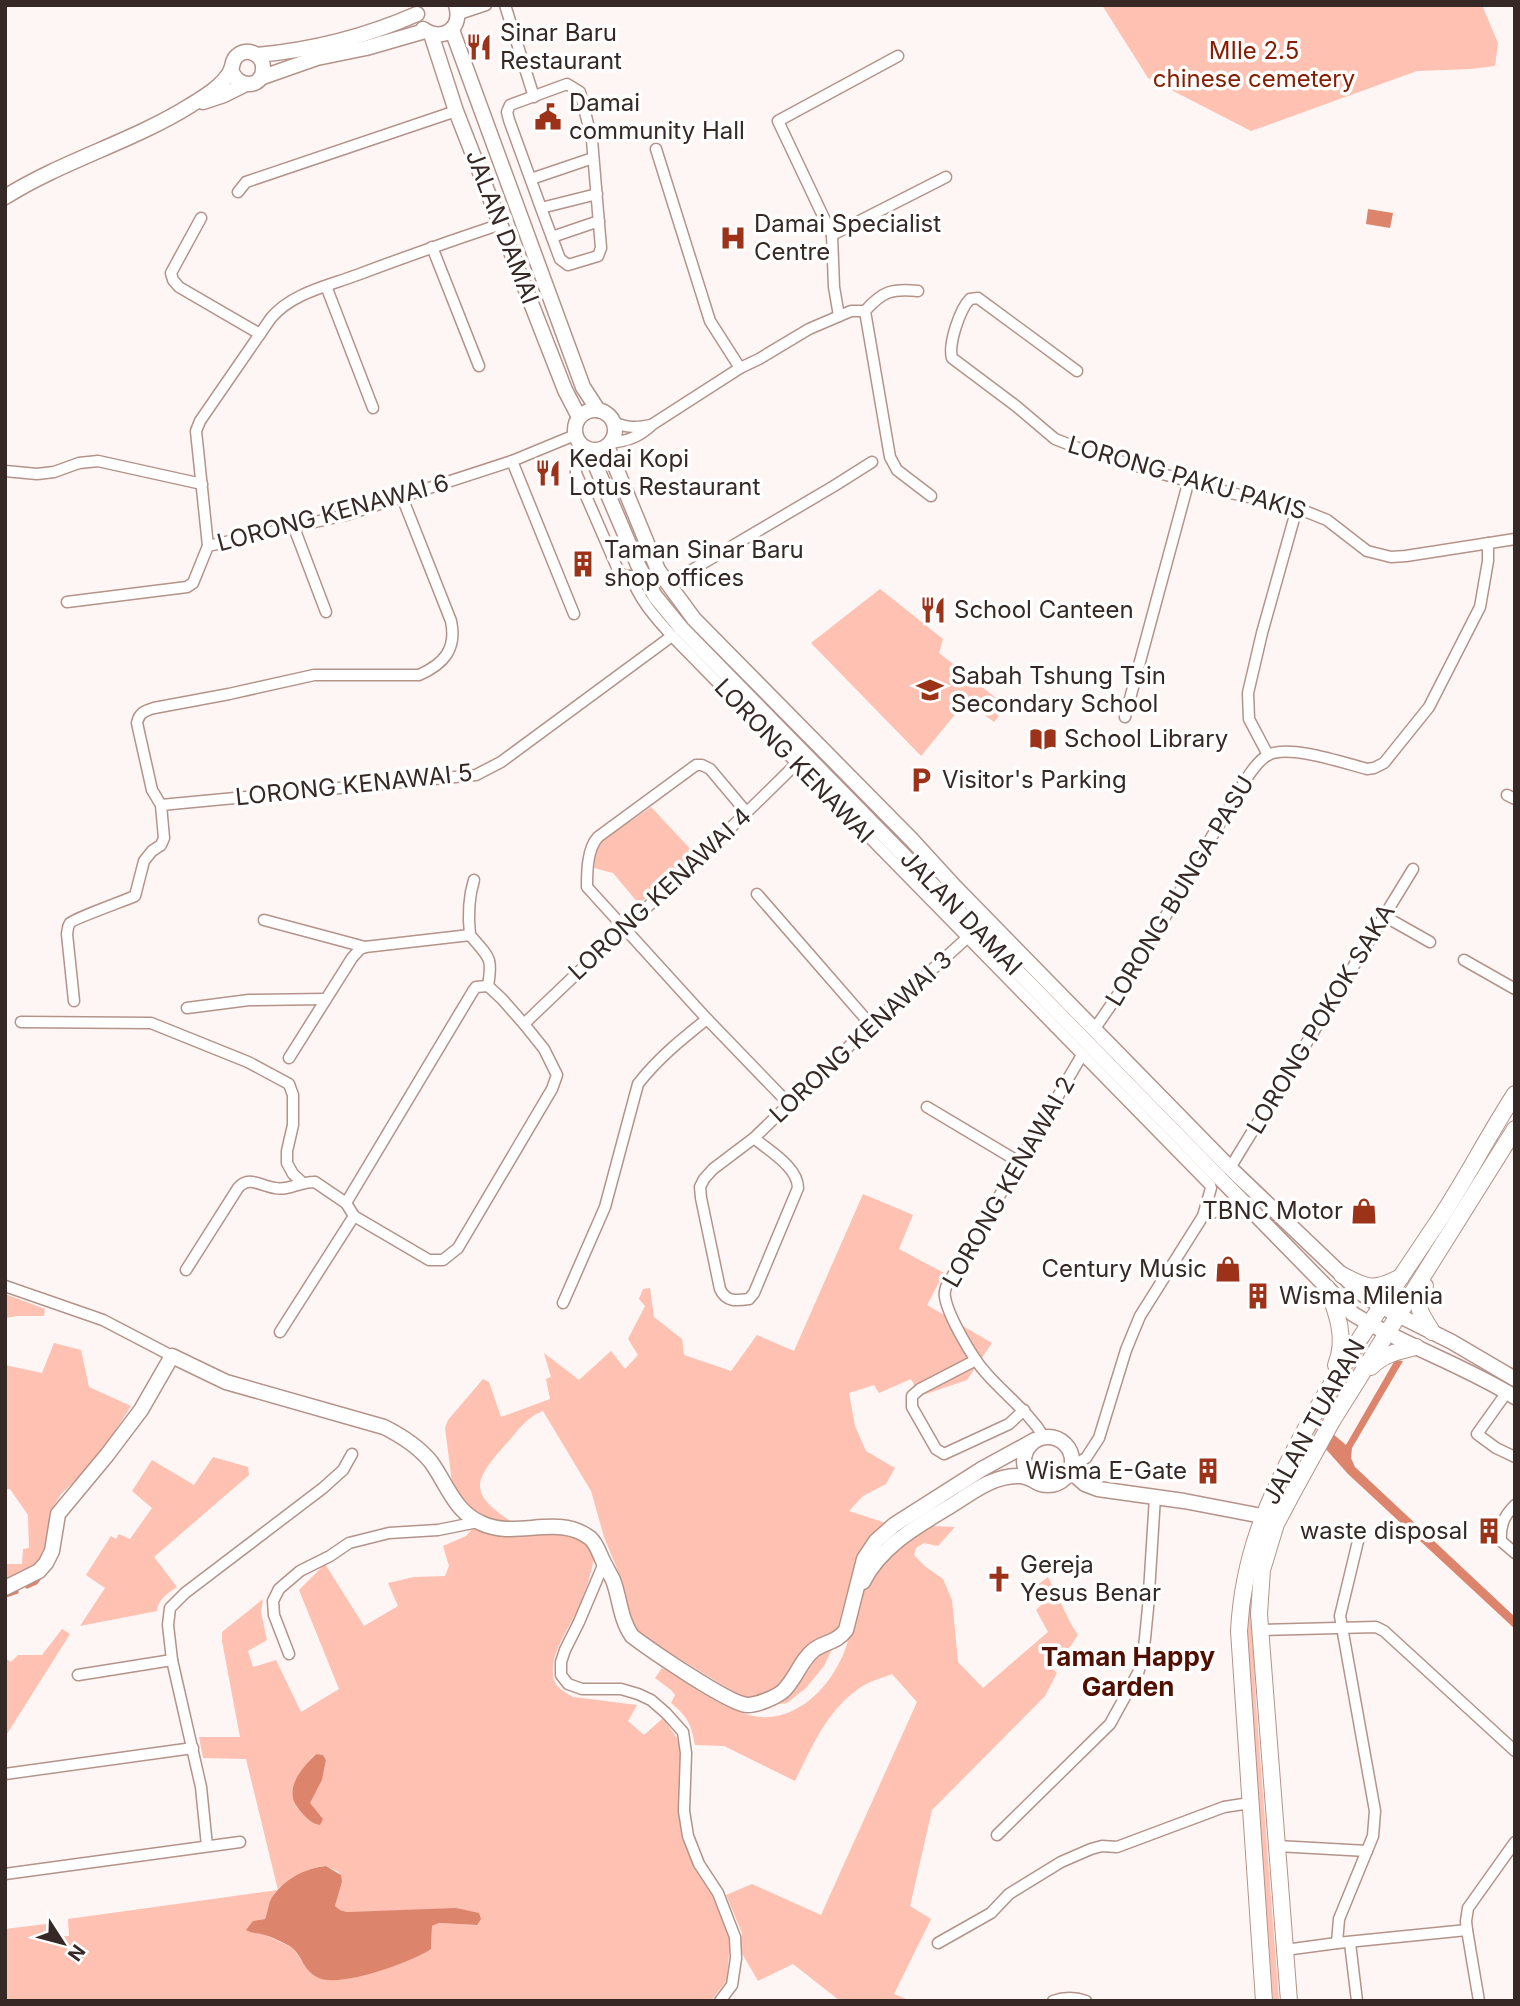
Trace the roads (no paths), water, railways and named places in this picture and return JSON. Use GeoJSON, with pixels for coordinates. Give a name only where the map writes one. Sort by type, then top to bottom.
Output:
{"type":"FeatureCollection","features":[{"type":"Feature","properties":{"kind":"main road"},"geometry":{"type":"LineString","coordinates":[[5,197],[75,160],[151,127],[191,104],[215,88],[232,69],[237,55],[247,52],[257,55],[278,53],[354,37],[394,24],[418,9]]}},
{"type":"Feature","properties":{"kind":"main road","name":"JALAN DAMAI"},"geometry":{"type":"LineString","coordinates":[[418,9],[420,26],[428,33],[565,390],[579,417]]}},
{"type":"Feature","properties":{"kind":"main road"},"geometry":{"type":"LineString","coordinates":[[191,104],[224,95],[260,78],[317,58],[428,33],[442,35],[452,30],[458,20],[457,9]]}},
{"type":"Feature","properties":{"kind":"main road","name":"JALAN DAMAI"},"geometry":{"type":"LineString","coordinates":[[452,30],[583,387],[598,410]]}},
{"type":"Feature","properties":{"kind":"main road"},"geometry":{"type":"LineString","coordinates":[[257,55],[263,63],[260,78]]}},
{"type":"Feature","properties":{"kind":"main road"},"geometry":{"type":"LineString","coordinates":[[232,69],[236,79],[246,84]]}},
{"type":"Feature","properties":{"kind":"main road"},"geometry":{"type":"LineString","coordinates":[[598,410],[607,414],[613,422],[614,436],[609,444],[598,450],[582,444],[575,425],[579,417],[588,411],[598,410]]}},
{"type":"Feature","properties":{"kind":"main road","name":"JALAN DAMAI"},"geometry":{"type":"LineString","coordinates":[[582,444],[634,571],[682,629],[1253,1213],[1353,1314],[1387,1334],[1479,1376],[1511,1394]]}},
{"type":"Feature","properties":{"kind":"main road","name":"JALAN DAMAI"},"geometry":{"type":"LineString","coordinates":[[609,444],[658,570],[694,619],[1230,1168],[1362,1294],[1515,1379]]}},
{"type":"Feature","properties":{"kind":"main road","name":"JALAN TUARAN"},"geometry":{"type":"LineString","coordinates":[[1264,2001],[1239,1631],[1240,1600],[1246,1570],[1262,1516],[1316,1409],[1444,1212],[1515,1094]]}},
{"type":"Feature","properties":{"kind":"main road","name":"JALAN TUARAN"},"geometry":{"type":"LineString","coordinates":[[1289,2001],[1260,1630],[1262,1570],[1276,1524],[1332,1421],[1515,1129]]}},
{"type":"Feature","properties":{"kind":"main road"},"geometry":{"type":"LineString","coordinates":[[1433,1332],[1419,1309],[1418,1302],[1447,1251],[1452,1231]]}},
{"type":"Feature","properties":{"kind":"main road"},"geometry":{"type":"LineString","coordinates":[[1342,1275],[1365,1287],[1379,1287],[1402,1276]]}},
{"type":"Feature","properties":{"kind":"main road"},"geometry":{"type":"LineString","coordinates":[[1316,1409],[1339,1359],[1341,1348],[1342,1324],[1328,1288]]}},
{"type":"Feature","properties":{"kind":"main road"},"geometry":{"type":"LineString","coordinates":[[1360,1378],[1380,1359],[1391,1353],[1416,1347]]}},
{"type":"Feature","properties":{"kind":"main road"},"geometry":{"type":"LineString","coordinates":[[5,1588],[39,1571],[46,1563],[52,1551],[58,1514],[141,1410],[172,1356],[226,1381],[384,1427],[398,1434],[431,1462],[454,1502],[478,1522],[494,1529],[569,1528],[589,1538],[596,1545],[613,1580],[626,1628],[632,1636],[710,1687],[739,1703],[749,1705],[782,1692],[804,1660],[816,1648],[840,1638],[846,1630],[853,1602],[894,1525],[999,1458],[1040,1438],[1060,1439],[1066,1444],[1072,1458],[1071,1468],[1061,1482],[1039,1483],[1023,1476],[999,1479],[888,1540]]}},
{"type":"Feature","properties":{"kind":"main road"},"geometry":{"type":"LineString","coordinates":[[1039,1483],[1025,1467],[1026,1452],[1040,1438]]}},
{"type":"Feature","properties":{"kind":"main road"},"geometry":{"type":"LineString","coordinates":[[1071,1468],[1085,1484],[1098,1489],[1262,1516],[1266,1533],[1262,1570]]}},
{"type":"Feature","properties":{"kind":"street"},"geometry":{"type":"LineString","coordinates":[[457,9],[486,5]]}},
{"type":"Feature","properties":{"kind":"street"},"geometry":{"type":"LineString","coordinates":[[505,5],[534,97]]}},
{"type":"Feature","properties":{"kind":"street"},"geometry":{"type":"LineString","coordinates":[[839,316],[834,287],[832,234],[778,121],[898,56]]}},
{"type":"Feature","properties":{"kind":"street"},"geometry":{"type":"LineString","coordinates":[[567,84],[580,92],[592,139],[593,158],[601,248],[598,256],[568,265],[560,258],[541,208],[507,112],[510,105],[567,84]]}},
{"type":"Feature","properties":{"kind":"street"},"geometry":{"type":"LineString","coordinates":[[238,192],[246,182],[456,111]]}},
{"type":"Feature","properties":{"kind":"street"},"geometry":{"type":"LineString","coordinates":[[656,149],[710,321],[740,368]]}},
{"type":"Feature","properties":{"kind":"street"},"geometry":{"type":"LineString","coordinates":[[531,179],[593,158]]}},
{"type":"Feature","properties":{"kind":"street"},"geometry":{"type":"LineString","coordinates":[[832,234],[946,177]]}},
{"type":"Feature","properties":{"kind":"street"},"geometry":{"type":"LineString","coordinates":[[541,208],[597,194]]}},
{"type":"Feature","properties":{"kind":"street"},"geometry":{"type":"LineString","coordinates":[[201,218],[171,273],[173,280],[179,287],[260,334]]}},
{"type":"Feature","properties":{"kind":"street"},"geometry":{"type":"LineString","coordinates":[[552,237],[599,221]]}},
{"type":"Feature","properties":{"kind":"street"},"geometry":{"type":"LineString","coordinates":[[208,546],[196,430],[280,306],[326,286],[501,224]]}},
{"type":"Feature","properties":{"kind":"street"},"geometry":{"type":"LineString","coordinates":[[432,247],[479,366]]}},
{"type":"Feature","properties":{"kind":"street"},"geometry":{"type":"LineString","coordinates":[[326,286],[373,408]]}},
{"type":"Feature","properties":{"kind":"street"},"geometry":{"type":"LineString","coordinates":[[864,312],[878,296],[885,293],[901,289],[918,291]]}},
{"type":"Feature","properties":{"kind":"street","name":"LORONG PAKU PAKIS"},"geometry":{"type":"LineString","coordinates":[[1077,371],[978,299],[970,299],[965,304],[950,349],[952,358],[1055,439],[1231,493],[1297,508],[1327,520],[1367,551],[1384,555],[1406,556],[1515,539]]}},
{"type":"Feature","properties":{"kind":"street"},"geometry":{"type":"LineString","coordinates":[[609,444],[630,440],[643,433],[740,368],[809,329],[851,311],[864,312]]}},
{"type":"Feature","properties":{"kind":"street"},"geometry":{"type":"LineString","coordinates":[[864,312],[890,457],[897,470],[930,496]]}},
{"type":"Feature","properties":{"kind":"street"},"geometry":{"type":"LineString","coordinates":[[613,422],[636,428],[653,424]]}},
{"type":"Feature","properties":{"kind":"street","name":"LORONG KENAWAI 6"},"geometry":{"type":"LineString","coordinates":[[67,602],[187,587],[193,583],[208,546],[346,515],[512,461],[582,444]]}},
{"type":"Feature","properties":{"kind":"street","name":"LORONG KENAWAI"},"geometry":{"type":"LineString","coordinates":[[582,444],[576,460],[576,473],[619,572],[624,576],[634,571],[635,588],[651,612],[796,764],[1210,1185],[1203,1216]]}},
{"type":"Feature","properties":{"kind":"street"},"geometry":{"type":"LineString","coordinates":[[5,471],[37,474],[98,461],[202,484]]}},
{"type":"Feature","properties":{"kind":"street"},"geometry":{"type":"LineString","coordinates":[[512,461],[574,614]]}},
{"type":"Feature","properties":{"kind":"street"},"geometry":{"type":"LineString","coordinates":[[668,584],[872,462]]}},
{"type":"Feature","properties":{"kind":"street"},"geometry":{"type":"LineString","coordinates":[[1125,717],[1189,480]]}},
{"type":"Feature","properties":{"kind":"street"},"geometry":{"type":"LineString","coordinates":[[74,1001],[68,925],[72,920],[135,896],[144,861],[161,845],[164,838],[161,805],[152,790],[137,723],[144,711],[314,675],[419,675],[446,656],[454,635],[451,621],[402,497]]}},
{"type":"Feature","properties":{"kind":"street"},"geometry":{"type":"LineString","coordinates":[[1297,508],[1248,693],[1249,719],[1268,755],[1289,750],[1367,769],[1384,763],[1429,707],[1480,607],[1488,561],[1488,543]]}},
{"type":"Feature","properties":{"kind":"street"},"geometry":{"type":"LineString","coordinates":[[293,525],[326,612]]}},
{"type":"Feature","properties":{"kind":"street","name":"LORONG KENAWAI 5"},"geometry":{"type":"LineString","coordinates":[[161,805],[476,775],[501,762],[672,636]]}},
{"type":"Feature","properties":{"kind":"street","name":"LORONG BUNGA PASU"},"geometry":{"type":"LineString","coordinates":[[1095,1028],[1122,990],[1250,774],[1268,755]]}},
{"type":"Feature","properties":{"kind":"street","name":"LORONG KENAWAI 4"},"geometry":{"type":"LineString","coordinates":[[524,1024],[796,764]]}},
{"type":"Feature","properties":{"kind":"street"},"geometry":{"type":"LineString","coordinates":[[747,813],[710,769],[696,765],[598,837],[592,847],[587,887],[707,1019],[790,1105]]}},
{"type":"Feature","properties":{"kind":"street","name":"LORONG POKOK SAKA"},"geometry":{"type":"LineString","coordinates":[[1230,1168],[1413,869]]}},
{"type":"Feature","properties":{"kind":"street"},"geometry":{"type":"LineString","coordinates":[[474,880],[468,910],[470,935],[491,964],[488,986]]}},
{"type":"Feature","properties":{"kind":"street"},"geometry":{"type":"LineString","coordinates":[[757,894],[871,1025]]}},
{"type":"Feature","properties":{"kind":"street"},"geometry":{"type":"LineString","coordinates":[[1384,916],[1430,942]]}},
{"type":"Feature","properties":{"kind":"street"},"geometry":{"type":"LineString","coordinates":[[264,920],[365,947]]}},
{"type":"Feature","properties":{"kind":"street"},"geometry":{"type":"LineString","coordinates":[[289,1058],[360,949],[470,935]]}},
{"type":"Feature","properties":{"kind":"street","name":"LORONG KENAWAI 3"},"geometry":{"type":"LineString","coordinates":[[754,1139],[789,1168],[798,1179],[798,1188],[754,1293],[749,1299],[732,1300],[724,1297],[720,1289],[700,1187],[704,1179],[754,1139],[871,1025],[968,937]]}},
{"type":"Feature","properties":{"kind":"street"},"geometry":{"type":"LineString","coordinates":[[1464,960],[1515,989]]}},
{"type":"Feature","properties":{"kind":"street"},"geometry":{"type":"LineString","coordinates":[[186,1270],[243,1182],[250,1180],[276,1189],[315,1182],[346,1203],[354,1216],[429,1260],[443,1261],[458,1248],[552,1088],[557,1075],[544,1049],[488,986],[476,986],[346,1203]]}},
{"type":"Feature","properties":{"kind":"street"},"geometry":{"type":"LineString","coordinates":[[187,1008],[249,1000],[326,999]]}},
{"type":"Feature","properties":{"kind":"street"},"geometry":{"type":"LineString","coordinates":[[563,1303],[605,1207],[638,1084],[667,1051],[707,1019]]}},
{"type":"Feature","properties":{"kind":"street"},"geometry":{"type":"LineString","coordinates":[[21,1022],[151,1023],[248,1062],[289,1084],[293,1095],[293,1125],[287,1163],[293,1174],[303,1183]]}},
{"type":"Feature","properties":{"kind":"street","name":"LORONG KENAWAI 2"},"geometry":{"type":"LineString","coordinates":[[976,1360],[950,1310],[944,1295],[946,1287],[1082,1055]]}},
{"type":"Feature","properties":{"kind":"street"},"geometry":{"type":"LineString","coordinates":[[927,1107],[1019,1162]]}},
{"type":"Feature","properties":{"kind":"street"},"geometry":{"type":"LineString","coordinates":[[1071,1468],[1086,1458],[1099,1438],[1126,1350],[1140,1316],[1203,1216],[1220,1210],[1253,1213]]}},
{"type":"Feature","properties":{"kind":"street"},"geometry":{"type":"LineString","coordinates":[[280,1332],[354,1216]]}},
{"type":"Feature","properties":{"kind":"street"},"geometry":{"type":"LineString","coordinates":[[5,1286],[103,1320],[172,1356]]}},
{"type":"Feature","properties":{"kind":"street"},"geometry":{"type":"LineString","coordinates":[[1024,1410],[1009,1424],[944,1454],[936,1449],[912,1407],[912,1396],[920,1389],[976,1360],[1035,1421],[1040,1438]]}},
{"type":"Feature","properties":{"kind":"street"},"geometry":{"type":"LineString","coordinates":[[1511,1394],[1477,1434],[1496,1448],[1515,1457]]}},
{"type":"Feature","properties":{"kind":"street"},"geometry":{"type":"LineString","coordinates":[[207,1846],[201,1787],[172,1660],[168,1625],[170,1608],[185,1593],[323,1488],[343,1470],[352,1454]]}},
{"type":"Feature","properties":{"kind":"street"},"geometry":{"type":"LineString","coordinates":[[998,1835],[1110,1724],[1138,1672],[1143,1658],[1148,1608],[1155,1497]]}},
{"type":"Feature","properties":{"kind":"street"},"geometry":{"type":"LineString","coordinates":[[1515,1505],[1504,1516],[1500,1530],[1501,1541],[1515,1553]]}},
{"type":"Feature","properties":{"kind":"street"},"geometry":{"type":"LineString","coordinates":[[289,1654],[274,1615],[273,1601],[279,1589],[300,1571],[349,1543],[389,1533],[438,1530],[478,1522]]}},
{"type":"Feature","properties":{"kind":"street"},"geometry":{"type":"LineString","coordinates":[[1337,1942],[1339,1919],[1373,1836],[1375,1811],[1340,1616],[1359,1537]]}},
{"type":"Feature","properties":{"kind":"street"},"geometry":{"type":"LineString","coordinates":[[604,1563],[565,1650],[561,1675],[568,1684],[582,1689],[621,1689],[651,1700],[683,1732],[686,1753],[684,1811],[688,1836],[699,1864],[718,1893],[735,1937],[736,1958],[732,1985],[720,2001]]}},
{"type":"Feature","properties":{"kind":"street"},"geometry":{"type":"LineString","coordinates":[[1260,1630],[1376,1627],[1384,1631],[1515,1751]]}},
{"type":"Feature","properties":{"kind":"street"},"geometry":{"type":"LineString","coordinates":[[78,1675],[172,1660]]}},
{"type":"Feature","properties":{"kind":"street"},"geometry":{"type":"LineString","coordinates":[[5,1774],[193,1748]]}},
{"type":"Feature","properties":{"kind":"street"},"geometry":{"type":"LineString","coordinates":[[937,1943],[991,1913],[1009,1894],[1061,1861],[1102,1846],[1117,1847],[1224,1807],[1250,1803]]}},
{"type":"Feature","properties":{"kind":"street"},"geometry":{"type":"LineString","coordinates":[[5,1874],[240,1842]]}},
{"type":"Feature","properties":{"kind":"street"},"geometry":{"type":"LineString","coordinates":[[1479,2001],[1467,1930],[1468,1908],[1515,1842]]}},
{"type":"Feature","properties":{"kind":"street"},"geometry":{"type":"LineString","coordinates":[[1277,1846],[1367,1851]]}},
{"type":"Feature","properties":{"kind":"street"},"geometry":{"type":"LineString","coordinates":[[1285,1950],[1337,1942],[1350,1943],[1467,1930]]}},
{"type":"Feature","properties":{"kind":"street"},"geometry":{"type":"LineString","coordinates":[[1350,1943],[1357,2001]]}},
{"type":"Feature","properties":{"kind":"street"},"geometry":{"type":"LineString","coordinates":[[1053,2001],[1078,1998],[1086,2001]]}},
{"type":"Feature","properties":{"kind":"waterway"},"geometry":{"type":"LineString","coordinates":[[27,1587],[36,1583],[42,1575]]}},
{"type":"Feature","properties":{"kind":"waterway"},"geometry":{"type":"LineString","coordinates":[[5,1596],[17,1592]]}},
{"type":"Feature","properties":{"kind":"place","name":"Sinar Baru Restaurant"},"geometry":{"type":"Point","coordinates":[479,47]}},
{"type":"Feature","properties":{"kind":"place","name":"Damai community Hall"},"geometry":{"type":"Point","coordinates":[548,117]}},
{"type":"Feature","properties":{"kind":"place","name":"Damai Specialist Centre"},"geometry":{"type":"Point","coordinates":[733,238]}},
{"type":"Feature","properties":{"kind":"place","name":"Kedai Kopi Lotus Restaurant"},"geometry":{"type":"Point","coordinates":[548,473]}},
{"type":"Feature","properties":{"kind":"place","name":"Taman Sinar Baru shop offices"},"geometry":{"type":"Point","coordinates":[583,564]}},
{"type":"Feature","properties":{"kind":"place","name":"School Canteen"},"geometry":{"type":"Point","coordinates":[933,610]}},
{"type":"Feature","properties":{"kind":"place","name":"Sabah Tshung Tsin Secondary School"},"geometry":{"type":"Point","coordinates":[930,690]}},
{"type":"Feature","properties":{"kind":"place","name":"School Library"},"geometry":{"type":"Point","coordinates":[1043,739]}},
{"type":"Feature","properties":{"kind":"place","name":"Visitor's Parking"},"geometry":{"type":"Point","coordinates":[921,780]}},
{"type":"Feature","properties":{"kind":"place","name":"TBNC Motor"},"geometry":{"type":"Point","coordinates":[1364,1211]}},
{"type":"Feature","properties":{"kind":"place","name":"Century Music"},"geometry":{"type":"Point","coordinates":[1228,1269]}},
{"type":"Feature","properties":{"kind":"place","name":"Wisma Milenia"},"geometry":{"type":"Point","coordinates":[1258,1296]}},
{"type":"Feature","properties":{"kind":"place","name":"Wisma E-Gate"},"geometry":{"type":"Point","coordinates":[1208,1471]}},
{"type":"Feature","properties":{"kind":"place","name":"waste disposal"},"geometry":{"type":"Point","coordinates":[1489,1531]}},
{"type":"Feature","properties":{"kind":"place","name":"Gereja Yesus Benar"},"geometry":{"type":"Point","coordinates":[999,1579]}},
{"type":"Feature","properties":{"kind":"district","name":"Taman Happy Garden"},"geometry":{"type":"Point","coordinates":[1128,1672]}},
{"type":"Feature","properties":{"kind":"park label","name":"MIle 2.5 chinese cemetery"},"geometry":{"type":"Point","coordinates":[1254,65]}}]}
